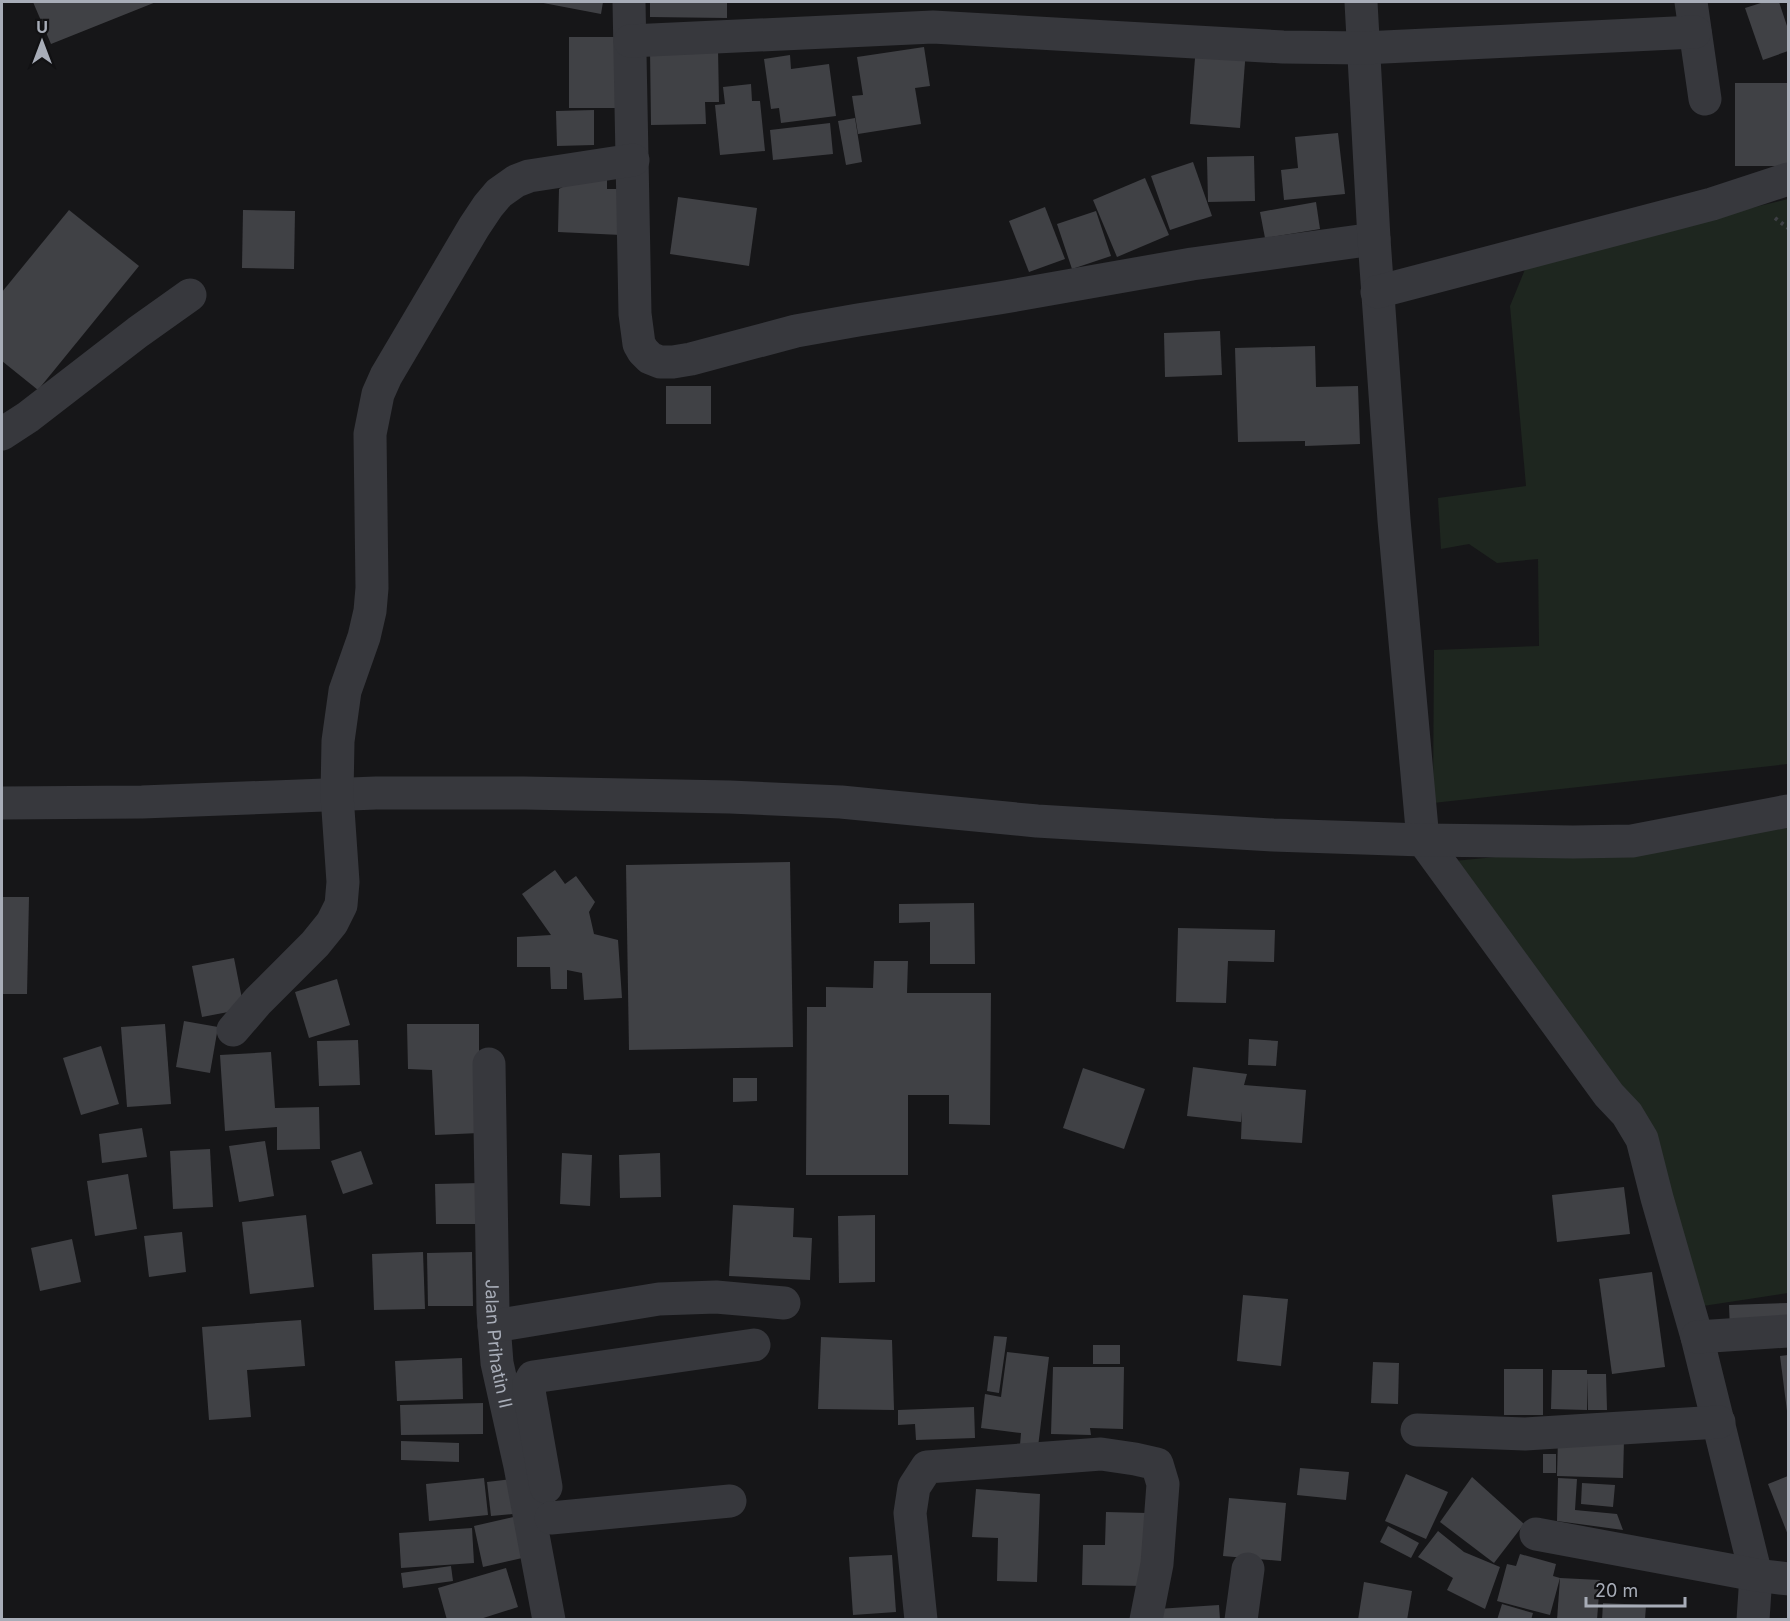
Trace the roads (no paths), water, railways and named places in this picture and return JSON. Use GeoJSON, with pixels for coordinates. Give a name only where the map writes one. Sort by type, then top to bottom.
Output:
{"type":"FeatureCollection","features":[{"type":"Feature","properties":{"kind":"street"},"geometry":{"type":"LineString","coordinates":[[629,2],[637,331],[643,351],[650,358],[660,362],[691,359],[796,331],[858,320],[1192,264],[1374,240]]}},
{"type":"Feature","properties":{"kind":"street"},"geometry":{"type":"LineString","coordinates":[[1361,2],[1377,292],[1394,520],[1423,840],[1609,1095],[1627,1114],[1642,1139],[1697,1337],[1756,1575],[1753,1620]]}},
{"type":"Feature","properties":{"kind":"street"},"geometry":{"type":"LineString","coordinates":[[630,40],[933,27],[1283,46],[1363,48],[1693,17],[1704,99]]}},
{"type":"Feature","properties":{"kind":"street"},"geometry":{"type":"LineString","coordinates":[[233,1030],[258,1001],[315,944],[332,924],[341,905],[353,794],[341,713],[345,691],[369,611],[372,588],[369,434],[374,408],[386,376],[474,227],[499,193],[516,181],[529,176],[633,160]]}},
{"type":"Feature","properties":{"kind":"street"},"geometry":{"type":"LineString","coordinates":[[1377,292],[1712,204],[1788,179]]}},
{"type":"Feature","properties":{"kind":"street"},"geometry":{"type":"LineString","coordinates":[[2,434],[190,295]]}},
{"type":"Feature","properties":{"kind":"street"},"geometry":{"type":"LineString","coordinates":[[2,803],[142,802],[353,794],[524,793],[730,796],[841,802],[1037,821],[1273,835],[1573,842],[1632,841],[1788,811]]}},
{"type":"Feature","properties":{"kind":"street","name":"Jalan Prihatin II"},"geometry":{"type":"LineString","coordinates":[[489,1064],[494,1326],[497,1363],[541,1520],[549,1620]]}},
{"type":"Feature","properties":{"kind":"street"},"geometry":{"type":"LineString","coordinates":[[494,1326],[659,1299],[716,1297],[784,1303]]}},
{"type":"Feature","properties":{"kind":"street"},"geometry":{"type":"LineString","coordinates":[[1697,1337],[1788,1330]]}},
{"type":"Feature","properties":{"kind":"street"},"geometry":{"type":"LineString","coordinates":[[730,1501],[541,1520],[529,1384],[533,1377],[754,1345]]}},
{"type":"Feature","properties":{"kind":"street"},"geometry":{"type":"LineString","coordinates":[[1417,1430],[1525,1434],[1719,1422]]}},
{"type":"Feature","properties":{"kind":"street"},"geometry":{"type":"LineString","coordinates":[[921,1620],[910,1513],[914,1487],[927,1467],[1101,1454],[1157,1464],[1163,1484],[1157,1564],[1146,1620]]}},
{"type":"Feature","properties":{"kind":"street"},"geometry":{"type":"LineString","coordinates":[[1536,1534],[1788,1579]]}},
{"type":"Feature","properties":{"kind":"street"},"geometry":{"type":"LineString","coordinates":[[1241,1620],[1248,1569]]}}]}
